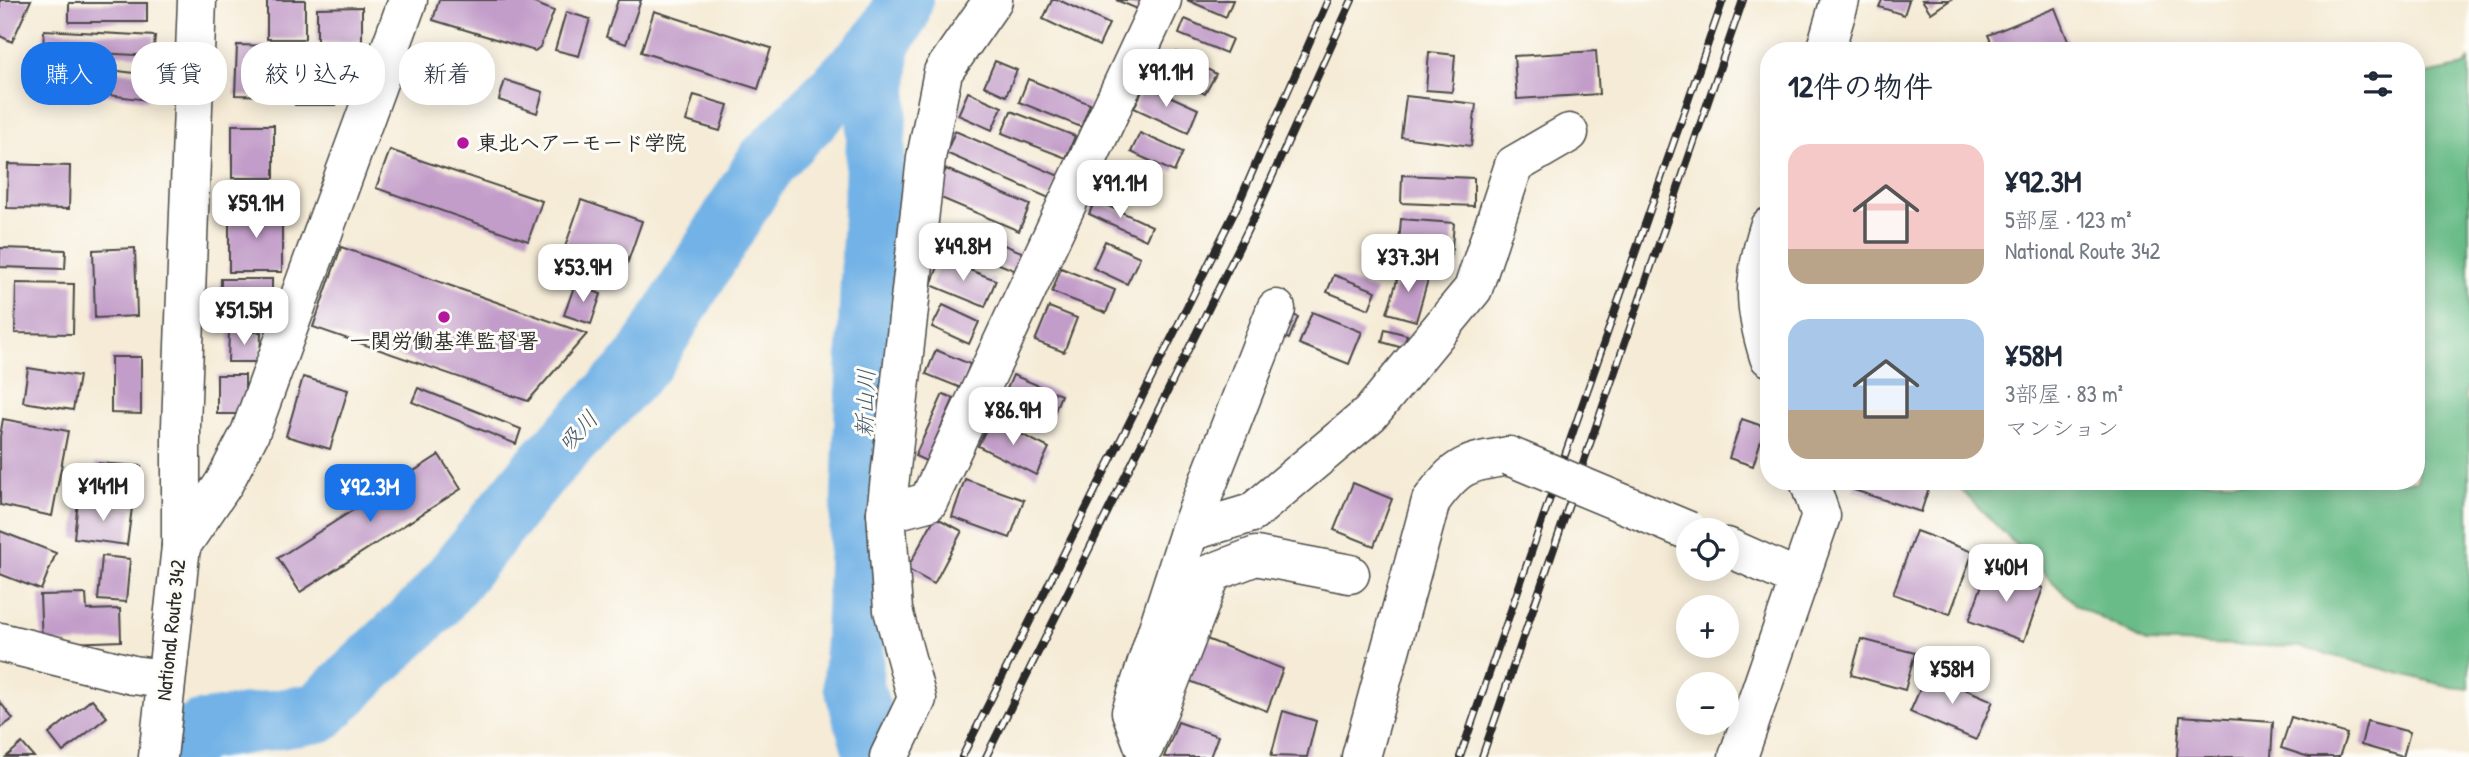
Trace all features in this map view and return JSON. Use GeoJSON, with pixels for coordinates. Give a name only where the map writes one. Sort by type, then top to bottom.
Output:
{"type":"FeatureCollection","features":[{"type":"Feature","properties":{"kind":"main road","name":"National Route 342"},"geometry":{"type":"LineString","coordinates":[[160,739],[180,546],[181,426],[197,0]]}},
{"type":"Feature","properties":{"kind":"main road"},"geometry":{"type":"LineString","coordinates":[[180,546],[224,483],[250,433],[408,0]]}},
{"type":"Feature","properties":{"kind":"main road"},"geometry":{"type":"LineString","coordinates":[[892,751],[917,699],[893,610],[886,513],[926,158],[943,72],[993,0]]}},
{"type":"Feature","properties":{"kind":"main road"},"geometry":{"type":"LineString","coordinates":[[886,513],[928,502],[1161,0]]}},
{"type":"Feature","properties":{"kind":"main road"},"geometry":{"type":"LineString","coordinates":[[1828,42],[1840,0]]}},
{"type":"Feature","properties":{"kind":"main road"},"geometry":{"type":"LineString","coordinates":[[1189,532],[1252,513],[1370,414],[1473,289],[1514,165],[1569,133]]}},
{"type":"Feature","properties":{"kind":"main road"},"geometry":{"type":"LineString","coordinates":[[1760,256],[1757,265],[1756,307],[1760,323]]}},
{"type":"Feature","properties":{"kind":"main road"},"geometry":{"type":"LineString","coordinates":[[1143,752],[1131,712],[1189,532],[1276,309]]}},
{"type":"Feature","properties":{"kind":"main road"},"geometry":{"type":"LineString","coordinates":[[1361,757],[1431,501],[1451,473],[1475,461],[1509,456],[1676,526]]}},
{"type":"Feature","properties":{"kind":"main road"},"geometry":{"type":"LineString","coordinates":[[1738,757],[1821,516],[1812,490]]}},
{"type":"Feature","properties":{"kind":"main road"},"geometry":{"type":"LineString","coordinates":[[1739,552],[1799,579]]}},
{"type":"Feature","properties":{"kind":"main road"},"geometry":{"type":"LineString","coordinates":[[1143,752],[1212,573],[1255,556],[1350,574]]}},
{"type":"Feature","properties":{"kind":"main road"},"geometry":{"type":"LineString","coordinates":[[0,642],[133,676],[165,679]]}},
{"type":"Feature","properties":{"kind":"green space"},"geometry":{"type":"Polygon","coordinates":[[[2469,59],[2469,385],[2465,393],[2469,421],[2469,689],[2451,687],[2300,647],[2147,642],[2076,605],[1962,490],[2425,490],[2425,74],[2464,66],[2469,59]]]}},
{"type":"Feature","properties":{"kind":"building"},"geometry":{"type":"Polygon","coordinates":[[[0,0],[31,0],[12,42],[0,36],[0,0]]]}},
{"type":"Feature","properties":{"kind":"building"},"geometry":{"type":"Polygon","coordinates":[[[267,0],[305,0],[305,39],[267,39],[267,0]]]}},
{"type":"Feature","properties":{"kind":"building"},"geometry":{"type":"Polygon","coordinates":[[[439,0],[527,0],[554,11],[540,47],[535,51],[433,20],[439,0]]]}},
{"type":"Feature","properties":{"kind":"building"},"geometry":{"type":"Polygon","coordinates":[[[618,0],[641,0],[626,44],[606,37],[618,0]]]}},
{"type":"Feature","properties":{"kind":"building"},"geometry":{"type":"Polygon","coordinates":[[[1052,0],[1059,0],[1109,24],[1099,46],[1043,19],[1052,0]]]}},
{"type":"Feature","properties":{"kind":"building"},"geometry":{"type":"Polygon","coordinates":[[[1116,0],[1144,0],[1140,10],[1116,0]]]}},
{"type":"Feature","properties":{"kind":"building"},"geometry":{"type":"Polygon","coordinates":[[[1187,0],[1233,0],[1226,17],[1187,0]]]}},
{"type":"Feature","properties":{"kind":"building"},"geometry":{"type":"Polygon","coordinates":[[[1882,0],[1909,0],[1904,15],[1879,7],[1882,0]]]}},
{"type":"Feature","properties":{"kind":"building"},"geometry":{"type":"Polygon","coordinates":[[[1922,0],[1950,0],[1931,13],[1922,0]]]}},
{"type":"Feature","properties":{"kind":"building"},"geometry":{"type":"Polygon","coordinates":[[[69,3],[147,3],[147,22],[69,22],[69,3]]]}},
{"type":"Feature","properties":{"kind":"building"},"geometry":{"type":"Polygon","coordinates":[[[362,7],[362,42],[317,42],[317,8],[362,7]]]}},
{"type":"Feature","properties":{"kind":"building"},"geometry":{"type":"Polygon","coordinates":[[[2055,8],[2068,42],[1991,42],[1988,35],[2055,8]]]}},
{"type":"Feature","properties":{"kind":"building"},"geometry":{"type":"Polygon","coordinates":[[[654,11],[771,48],[758,89],[641,52],[654,11]]]}},
{"type":"Feature","properties":{"kind":"building"},"geometry":{"type":"Polygon","coordinates":[[[566,12],[590,19],[579,56],[555,50],[566,12]]]}},
{"type":"Feature","properties":{"kind":"building"},"geometry":{"type":"Polygon","coordinates":[[[1185,19],[1232,39],[1226,53],[1179,34],[1185,19]]]}},
{"type":"Feature","properties":{"kind":"building"},"geometry":{"type":"Polygon","coordinates":[[[44,30],[155,36],[154,42],[131,42],[131,55],[117,54],[117,42],[43,42],[44,30]]]}},
{"type":"Feature","properties":{"kind":"building"},"geometry":{"type":"Polygon","coordinates":[[[237,45],[241,45],[241,95],[235,95],[237,45]]]}},
{"type":"Feature","properties":{"kind":"building"},"geometry":{"type":"Polygon","coordinates":[[[1596,51],[1599,94],[1517,99],[1514,56],[1596,51]]]}},
{"type":"Feature","properties":{"kind":"building"},"geometry":{"type":"Polygon","coordinates":[[[1177,52],[1216,74],[1205,94],[1166,72],[1177,52]]]}},
{"type":"Feature","properties":{"kind":"building"},"geometry":{"type":"Polygon","coordinates":[[[1429,52],[1455,55],[1452,92],[1426,90],[1429,52]]]}},
{"type":"Feature","properties":{"kind":"building"},"geometry":{"type":"Polygon","coordinates":[[[995,61],[1017,70],[1006,96],[984,86],[995,61]]]}},
{"type":"Feature","properties":{"kind":"building"},"geometry":{"type":"Polygon","coordinates":[[[117,71],[131,73],[131,98],[117,96],[117,71]]]}},
{"type":"Feature","properties":{"kind":"building"},"geometry":{"type":"Polygon","coordinates":[[[1028,79],[1090,104],[1081,127],[1019,102],[1028,79]]]}},
{"type":"Feature","properties":{"kind":"building"},"geometry":{"type":"Polygon","coordinates":[[[505,80],[543,92],[537,113],[499,100],[505,80]]]}},
{"type":"Feature","properties":{"kind":"building"},"geometry":{"type":"Polygon","coordinates":[[[1145,85],[1198,109],[1188,133],[1134,108],[1145,85]]]}},
{"type":"Feature","properties":{"kind":"building"},"geometry":{"type":"Polygon","coordinates":[[[968,92],[1002,107],[992,130],[958,115],[968,92]]]}},
{"type":"Feature","properties":{"kind":"building"},"geometry":{"type":"Polygon","coordinates":[[[694,95],[728,105],[720,131],[686,121],[694,95]]]}},
{"type":"Feature","properties":{"kind":"building"},"geometry":{"type":"Polygon","coordinates":[[[1406,96],[1476,104],[1471,146],[1401,137],[1406,96]]]}},
{"type":"Feature","properties":{"kind":"building"},"geometry":{"type":"Polygon","coordinates":[[[1011,111],[1075,136],[1066,158],[1002,133],[1011,111]]]}},
{"type":"Feature","properties":{"kind":"building"},"geometry":{"type":"Polygon","coordinates":[[[232,125],[274,125],[274,178],[232,178],[232,125]]]}},
{"type":"Feature","properties":{"kind":"building"},"geometry":{"type":"Polygon","coordinates":[[[955,131],[1059,176],[1049,198],[946,153],[955,131]]]}},
{"type":"Feature","properties":{"kind":"building"},"geometry":{"type":"Polygon","coordinates":[[[1140,133],[1183,152],[1174,172],[1131,152],[1140,133]]]}},
{"type":"Feature","properties":{"kind":"building"},"geometry":{"type":"Polygon","coordinates":[[[390,150],[542,201],[528,241],[376,188],[390,150]]]}},
{"type":"Feature","properties":{"kind":"building"},"geometry":{"type":"Polygon","coordinates":[[[8,164],[70,166],[69,209],[7,208],[8,164]]]}},
{"type":"Feature","properties":{"kind":"building"},"geometry":{"type":"Polygon","coordinates":[[[946,169],[1030,205],[1019,231],[934,195],[946,169]]]}},
{"type":"Feature","properties":{"kind":"building"},"geometry":{"type":"Polygon","coordinates":[[[1402,175],[1474,178],[1474,206],[1401,203],[1402,175]]]}},
{"type":"Feature","properties":{"kind":"building"},"geometry":{"type":"Polygon","coordinates":[[[581,200],[642,221],[625,270],[564,250],[581,200]]]}},
{"type":"Feature","properties":{"kind":"building"},"geometry":{"type":"Polygon","coordinates":[[[1095,200],[1152,226],[1146,240],[1089,214],[1095,200]]]}},
{"type":"Feature","properties":{"kind":"building"},"geometry":{"type":"Polygon","coordinates":[[[229,208],[282,208],[282,272],[229,272],[229,208]]]}},
{"type":"Feature","properties":{"kind":"building"},"geometry":{"type":"Polygon","coordinates":[[[1401,219],[1454,223],[1451,259],[1398,256],[1401,219]]]}},
{"type":"Feature","properties":{"kind":"building"},"geometry":{"type":"Polygon","coordinates":[[[994,241],[1024,253],[1016,271],[987,259],[994,241]]]}},
{"type":"Feature","properties":{"kind":"building"},"geometry":{"type":"Polygon","coordinates":[[[1105,241],[1140,257],[1127,284],[1093,268],[1105,241]]]}},
{"type":"Feature","properties":{"kind":"building","name":"一関労働基準監督署"},"geometry":{"type":"Polygon","coordinates":[[[341,247],[587,334],[528,401],[313,327],[341,247]]]}},
{"type":"Feature","properties":{"kind":"building"},"geometry":{"type":"Polygon","coordinates":[[[0,248],[66,250],[65,269],[0,267],[0,248]]]}},
{"type":"Feature","properties":{"kind":"building"},"geometry":{"type":"Polygon","coordinates":[[[135,248],[137,316],[95,318],[93,250],[135,248]]]}},
{"type":"Feature","properties":{"kind":"building"},"geometry":{"type":"Polygon","coordinates":[[[941,259],[996,280],[985,307],[931,285],[941,259]]]}},
{"type":"Feature","properties":{"kind":"building"},"geometry":{"type":"Polygon","coordinates":[[[1401,267],[1429,276],[1416,321],[1387,313],[1401,267]]]}},
{"type":"Feature","properties":{"kind":"building"},"geometry":{"type":"Polygon","coordinates":[[[1061,268],[1115,290],[1106,313],[1052,292],[1061,268]]]}},
{"type":"Feature","properties":{"kind":"building"},"geometry":{"type":"Polygon","coordinates":[[[1334,275],[1376,291],[1369,309],[1327,292],[1334,275]]]}},
{"type":"Feature","properties":{"kind":"building"},"geometry":{"type":"Polygon","coordinates":[[[221,279],[272,279],[272,313],[221,313],[221,279]]]}},
{"type":"Feature","properties":{"kind":"building"},"geometry":{"type":"Polygon","coordinates":[[[16,283],[74,284],[73,334],[15,333],[16,283]]]}},
{"type":"Feature","properties":{"kind":"building"},"geometry":{"type":"Polygon","coordinates":[[[575,284],[601,294],[591,324],[564,315],[575,284]]]}},
{"type":"Feature","properties":{"kind":"building"},"geometry":{"type":"Polygon","coordinates":[[[943,305],[979,322],[969,344],[932,327],[943,305]]]}},
{"type":"Feature","properties":{"kind":"building"},"geometry":{"type":"Polygon","coordinates":[[[1049,307],[1077,318],[1064,352],[1035,341],[1049,307]]]}},
{"type":"Feature","properties":{"kind":"building"},"geometry":{"type":"Polygon","coordinates":[[[1278,308],[1298,317],[1289,339],[1268,330],[1278,308]]]}},
{"type":"Feature","properties":{"kind":"building"},"geometry":{"type":"Polygon","coordinates":[[[1312,312],[1362,332],[1349,364],[1299,344],[1312,312]]]}},
{"type":"Feature","properties":{"kind":"building"},"geometry":{"type":"Polygon","coordinates":[[[1385,329],[1407,335],[1403,348],[1382,342],[1385,329]]]}},
{"type":"Feature","properties":{"kind":"building"},"geometry":{"type":"Polygon","coordinates":[[[229,331],[261,332],[260,362],[228,362],[229,331]]]}},
{"type":"Feature","properties":{"kind":"building"},"geometry":{"type":"Polygon","coordinates":[[[936,350],[970,364],[961,388],[926,374],[936,350]]]}},
{"type":"Feature","properties":{"kind":"building"},"geometry":{"type":"Polygon","coordinates":[[[111,357],[141,357],[141,414],[111,413],[111,357]]]}},
{"type":"Feature","properties":{"kind":"building"},"geometry":{"type":"Polygon","coordinates":[[[28,368],[79,376],[73,410],[23,402],[28,368]]]}},
{"type":"Feature","properties":{"kind":"building"},"geometry":{"type":"Polygon","coordinates":[[[217,375],[245,375],[245,414],[217,414],[217,375]]]}},
{"type":"Feature","properties":{"kind":"building"},"geometry":{"type":"Polygon","coordinates":[[[1013,375],[1061,395],[1049,426],[1000,405],[1013,375]]]}},
{"type":"Feature","properties":{"kind":"building"},"geometry":{"type":"Polygon","coordinates":[[[303,377],[348,390],[330,449],[286,436],[303,377]]]}},
{"type":"Feature","properties":{"kind":"building"},"geometry":{"type":"Polygon","coordinates":[[[418,388],[521,429],[516,444],[412,402],[418,388]]]}},
{"type":"Feature","properties":{"kind":"building"},"geometry":{"type":"Polygon","coordinates":[[[943,394],[954,398],[926,461],[915,456],[943,394]]]}},
{"type":"Feature","properties":{"kind":"building"},"geometry":{"type":"Polygon","coordinates":[[[3,419],[68,431],[52,516],[0,505],[0,436],[3,419]]]}},
{"type":"Feature","properties":{"kind":"building"},"geometry":{"type":"Polygon","coordinates":[[[991,419],[1049,448],[1036,475],[978,446],[991,419]]]}},
{"type":"Feature","properties":{"kind":"building"},"geometry":{"type":"Polygon","coordinates":[[[1742,419],[1760,425],[1760,443],[1753,466],[1729,458],[1742,419]]]}},
{"type":"Feature","properties":{"kind":"building"},"geometry":{"type":"Polygon","coordinates":[[[439,455],[461,489],[300,592],[278,558],[439,455]]]}},
{"type":"Feature","properties":{"kind":"building"},"geometry":{"type":"Polygon","coordinates":[[[96,463],[141,466],[138,496],[93,492],[96,463]]]}},
{"type":"Feature","properties":{"kind":"building"},"geometry":{"type":"Polygon","coordinates":[[[965,479],[1024,500],[1010,538],[952,517],[965,479]]]}},
{"type":"Feature","properties":{"kind":"building"},"geometry":{"type":"Polygon","coordinates":[[[1353,483],[1392,499],[1374,546],[1334,530],[1353,483]]]}},
{"type":"Feature","properties":{"kind":"building"},"geometry":{"type":"Polygon","coordinates":[[[1854,490],[1928,490],[1921,512],[1854,490]]]}},
{"type":"Feature","properties":{"kind":"building"},"geometry":{"type":"Polygon","coordinates":[[[78,501],[132,508],[127,545],[74,538],[78,501]]]}},
{"type":"Feature","properties":{"kind":"building"},"geometry":{"type":"Polygon","coordinates":[[[935,517],[962,531],[934,584],[907,569],[935,517]]]}},
{"type":"Feature","properties":{"kind":"building"},"geometry":{"type":"Polygon","coordinates":[[[0,531],[56,553],[41,590],[0,574],[0,531]]]}},
{"type":"Feature","properties":{"kind":"building"},"geometry":{"type":"Polygon","coordinates":[[[1916,531],[1973,552],[1950,614],[1893,594],[1916,531]]]}},
{"type":"Feature","properties":{"kind":"building"},"geometry":{"type":"Polygon","coordinates":[[[102,556],[130,559],[126,602],[98,600],[102,556]]]}},
{"type":"Feature","properties":{"kind":"building"},"geometry":{"type":"Polygon","coordinates":[[[1988,568],[2043,588],[2024,641],[1969,621],[1988,568]]]}},
{"type":"Feature","properties":{"kind":"building"},"geometry":{"type":"Polygon","coordinates":[[[86,594],[87,610],[120,609],[121,641],[42,644],[40,595],[86,594]]]}},
{"type":"Feature","properties":{"kind":"building"},"geometry":{"type":"Polygon","coordinates":[[[1204,638],[1283,669],[1267,711],[1187,680],[1204,638]]]}},
{"type":"Feature","properties":{"kind":"building"},"geometry":{"type":"Polygon","coordinates":[[[1861,639],[1915,653],[1905,690],[1851,675],[1861,639]]]}},
{"type":"Feature","properties":{"kind":"building"},"geometry":{"type":"Polygon","coordinates":[[[1927,673],[1993,701],[1976,740],[1910,712],[1927,673]]]}},
{"type":"Feature","properties":{"kind":"building"},"geometry":{"type":"Polygon","coordinates":[[[92,699],[107,717],[63,752],[49,734],[92,699]]]}},
{"type":"Feature","properties":{"kind":"building"},"geometry":{"type":"Polygon","coordinates":[[[0,702],[13,719],[0,728],[0,702]]]}},
{"type":"Feature","properties":{"kind":"building"},"geometry":{"type":"Polygon","coordinates":[[[1283,711],[1316,721],[1307,757],[1271,756],[1283,711]]]}},
{"type":"Feature","properties":{"kind":"building"},"geometry":{"type":"Polygon","coordinates":[[[2180,716],[2273,722],[2271,757],[2177,757],[2180,716]]]}},
{"type":"Feature","properties":{"kind":"building"},"geometry":{"type":"Polygon","coordinates":[[[2291,717],[2347,734],[2339,757],[2309,757],[2281,748],[2291,717]]]}},
{"type":"Feature","properties":{"kind":"building"},"geometry":{"type":"Polygon","coordinates":[[[2367,721],[2410,732],[2403,757],[2361,745],[2367,721]]]}},
{"type":"Feature","properties":{"kind":"building"},"geometry":{"type":"Polygon","coordinates":[[[1178,722],[1218,736],[1210,757],[1164,757],[1178,722]]]}},
{"type":"Feature","properties":{"kind":"building"},"geometry":{"type":"Polygon","coordinates":[[[22,743],[34,757],[6,757],[22,743]]]}},
{"type":"Feature","properties":{"kind":"waterway","name":"吸川"},"geometry":{"type":"LineString","coordinates":[[170,757],[201,731],[318,713],[432,605],[538,473],[644,361],[766,162],[880,45],[899,15],[903,0]]}},
{"type":"Feature","properties":{"kind":"waterway","name":"新山川"},"geometry":{"type":"LineString","coordinates":[[875,757],[853,684],[880,45]]}},
{"type":"Feature","properties":{"kind":"railway"},"geometry":{"type":"LineString","coordinates":[[962,757],[1236,209],[1328,0]]}},
{"type":"Feature","properties":{"kind":"railway"},"geometry":{"type":"LineString","coordinates":[[986,757],[1253,219],[1352,0]]}},
{"type":"Feature","properties":{"kind":"railway"},"geometry":{"type":"LineString","coordinates":[[1460,757],[1723,0]]}},
{"type":"Feature","properties":{"kind":"railway"},"geometry":{"type":"LineString","coordinates":[[1482,757],[1743,0]]}},
{"type":"Feature","properties":{"kind":"place","name":"東北ヘアーモード学院"},"geometry":{"type":"Point","coordinates":[463,143]}},
{"type":"Feature","properties":{"kind":"place","name":"一関労働基準監督署"},"geometry":{"type":"Point","coordinates":[444,317]}}]}
